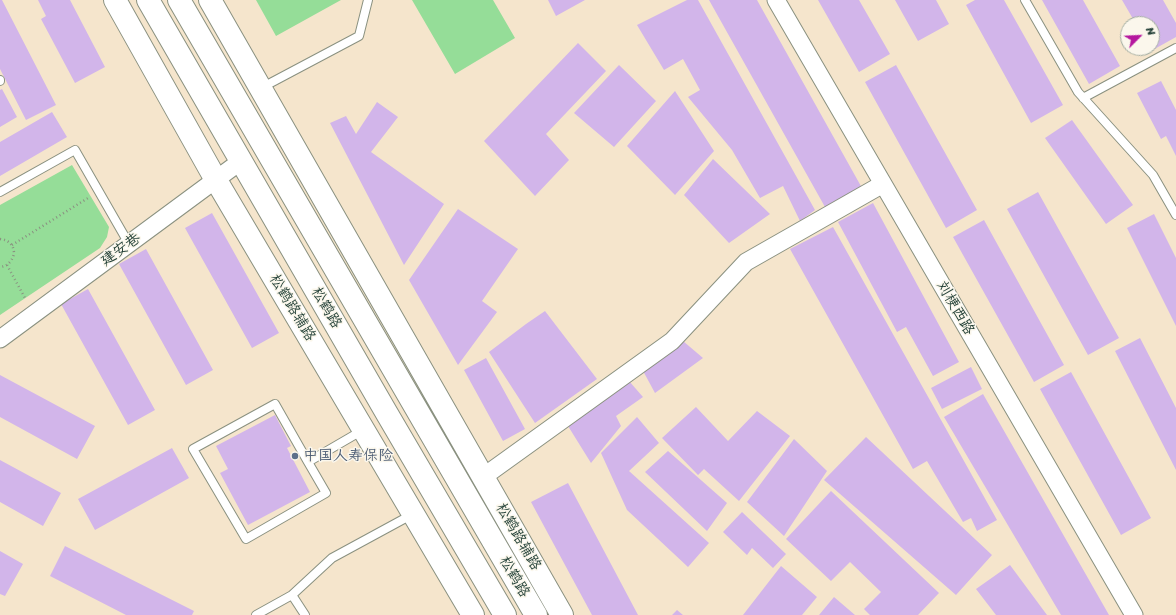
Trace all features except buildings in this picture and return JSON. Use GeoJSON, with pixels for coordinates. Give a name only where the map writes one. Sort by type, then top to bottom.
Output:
{"type":"FeatureCollection","features":[{"type":"Feature","properties":{"kind":"street","name":"松鹤路辅路"},"geometry":{"type":"LineString","coordinates":[[115,0],[216,180],[473,615]]}},
{"type":"Feature","properties":{"kind":"street","name":"松鹤路"},"geometry":{"type":"LineString","coordinates":[[148,0],[502,614]]}},
{"type":"Feature","properties":{"kind":"street","name":"松鹤路"},"geometry":{"type":"LineString","coordinates":[[179,0],[533,609]]}},
{"type":"Feature","properties":{"kind":"street","name":"松鹤路辅路"},"geometry":{"type":"LineString","coordinates":[[210,0],[562,615]]}},
{"type":"Feature","properties":{"kind":"street","name":"刘梗西路"},"geometry":{"type":"LineString","coordinates":[[776,0],[1134,615]]}},
{"type":"Feature","properties":{"kind":"street","name":"建安巷"},"geometry":{"type":"LineString","coordinates":[[1,336],[241,161]]}},
{"type":"Feature","properties":{"kind":"street"},"geometry":{"type":"LineString","coordinates":[[463,488],[483,477],[672,341],[746,262],[883,184]]}},
{"type":"Feature","properties":{"kind":"street"},"geometry":{"type":"LineString","coordinates":[[298,204],[320,192]]}},
{"type":"Feature","properties":{"kind":"street"},"geometry":{"type":"LineString","coordinates":[[413,514],[437,500]]}},
{"type":"Feature","properties":{"kind":"street"},"geometry":{"type":"LineString","coordinates":[[533,609],[548,590]]}},
{"type":"Feature","properties":{"kind":"lane"},"geometry":{"type":"LineString","coordinates":[[261,88],[359,36],[368,0]]}},
{"type":"Feature","properties":{"kind":"lane"},"geometry":{"type":"LineString","coordinates":[[1025,0],[1078,92],[1153,175],[1176,215]]}},
{"type":"Feature","properties":{"kind":"lane"},"geometry":{"type":"LineString","coordinates":[[1083,98],[1176,48]]}},
{"type":"Feature","properties":{"kind":"lane"},"geometry":{"type":"LineString","coordinates":[[0,192],[75,150],[129,244]]}},
{"type":"Feature","properties":{"kind":"lane"},"geometry":{"type":"LineString","coordinates":[[275,404],[308,462],[326,493],[246,538],[193,449],[275,404]]}},
{"type":"Feature","properties":{"kind":"lane"},"geometry":{"type":"LineString","coordinates":[[308,462],[364,430]]}},
{"type":"Feature","properties":{"kind":"lane"},"geometry":{"type":"LineString","coordinates":[[256,615],[292,595],[332,558],[413,514]]}},
{"type":"Feature","properties":{"kind":"lane"},"geometry":{"type":"LineString","coordinates":[[292,595],[306,615]]}},
{"type":"Feature","properties":{"kind":"path"},"geometry":{"type":"LineString","coordinates":[[12,245],[99,192]]}},
{"type":"Feature","properties":{"kind":"path"},"geometry":{"type":"LineString","coordinates":[[0,239],[4,239],[12,245],[14,254],[13,258],[7,265],[0,267]]}},
{"type":"Feature","properties":{"kind":"path"},"geometry":{"type":"LineString","coordinates":[[7,265],[33,314]]}},
{"type":"Feature","properties":{"kind":"green space"},"geometry":{"type":"Polygon","coordinates":[[[256,0],[341,0],[276,36],[256,0]]]}},
{"type":"Feature","properties":{"kind":"green space"},"geometry":{"type":"Polygon","coordinates":[[[412,0],[493,0],[515,38],[455,74],[412,0]]]}},
{"type":"Feature","properties":{"kind":"green space"},"geometry":{"type":"Polygon","coordinates":[[[72,165],[109,227],[107,237],[100,248],[0,315],[0,205],[72,165]]]}},
{"type":"Feature","properties":{"kind":"place","name":"中国人寿保险"},"geometry":{"type":"Point","coordinates":[295,456]}}]}
